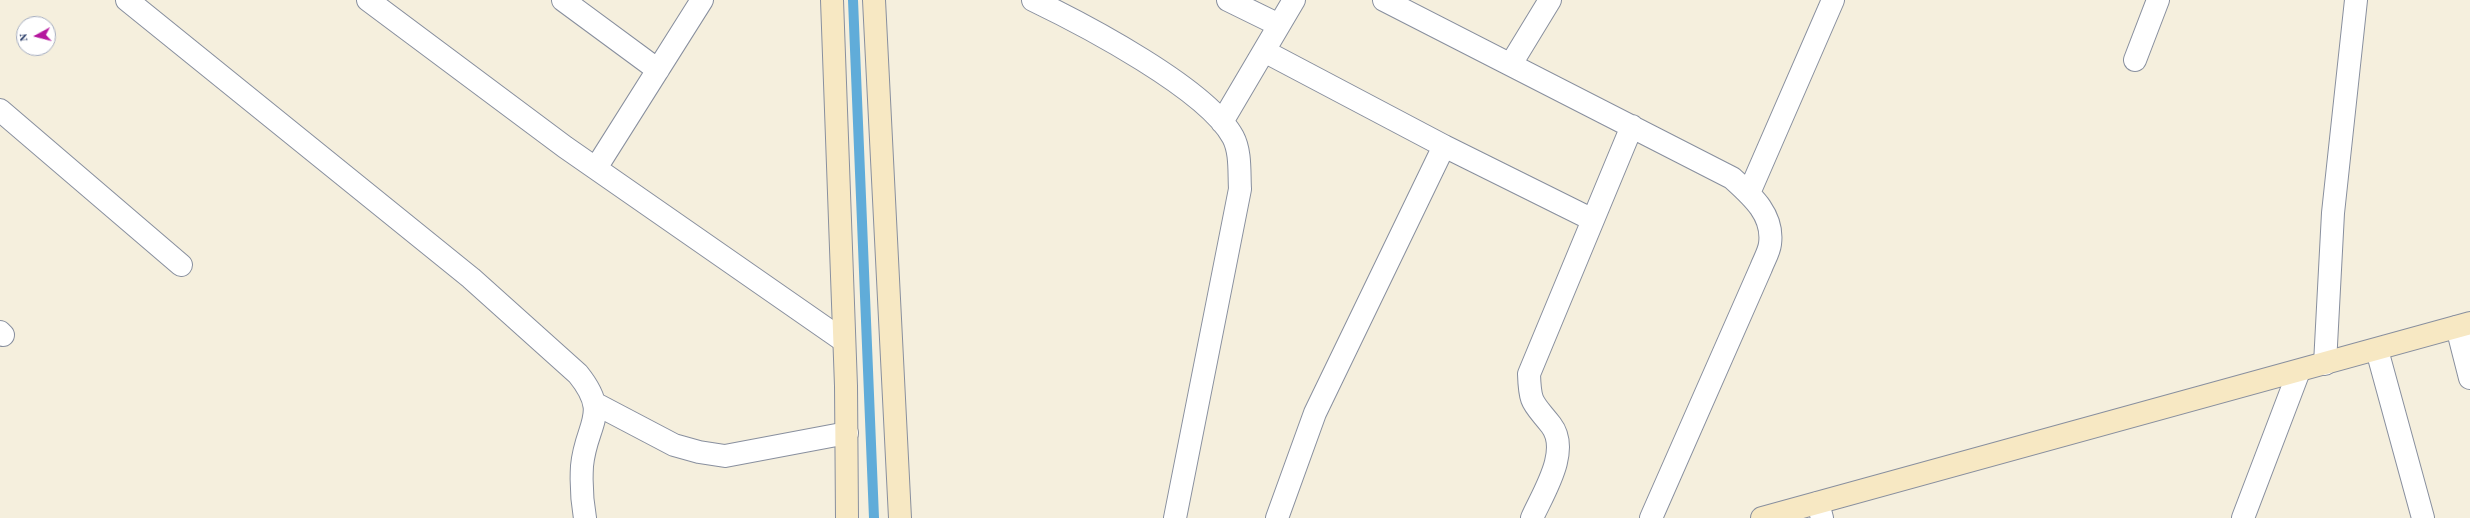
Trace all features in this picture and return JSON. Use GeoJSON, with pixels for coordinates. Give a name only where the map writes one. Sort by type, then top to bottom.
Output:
{"type":"FeatureCollection","features":[{"type":"Feature","properties":{"kind":"street"},"geometry":{"type":"LineString","coordinates":[[126,0],[471,278],[578,374],[590,389],[596,404],[594,422],[582,465],[582,493],[585,518]]}},
{"type":"Feature","properties":{"kind":"street"},"geometry":{"type":"LineString","coordinates":[[368,0],[596,168],[844,341]]}},
{"type":"Feature","properties":{"kind":"street"},"geometry":{"type":"LineString","coordinates":[[562,0],[658,70]]}},
{"type":"Feature","properties":{"kind":"street"},"geometry":{"type":"LineString","coordinates":[[596,168],[702,0]]}},
{"type":"Feature","properties":{"kind":"street"},"geometry":{"type":"LineString","coordinates":[[832,0],[844,341],[847,518]]}},
{"type":"Feature","properties":{"kind":"street"},"geometry":{"type":"LineString","coordinates":[[874,0],[900,518]]}},
{"type":"Feature","properties":{"kind":"street"},"geometry":{"type":"LineString","coordinates":[[1034,0],[1069,17],[1182,85],[1222,122],[1234,138],[1238,158],[1240,188],[1175,518]]}},
{"type":"Feature","properties":{"kind":"street"},"geometry":{"type":"LineString","coordinates":[[1228,0],[1280,25]]}},
{"type":"Feature","properties":{"kind":"street"},"geometry":{"type":"LineString","coordinates":[[1222,122],[1294,0]]}},
{"type":"Feature","properties":{"kind":"street"},"geometry":{"type":"LineString","coordinates":[[1384,0],[1732,178],[1749,193],[1762,208],[1768,224],[1770,244],[1651,518]]}},
{"type":"Feature","properties":{"kind":"street"},"geometry":{"type":"LineString","coordinates":[[1511,64],[1549,0]]}},
{"type":"Feature","properties":{"kind":"street"},"geometry":{"type":"LineString","coordinates":[[1749,193],[1833,0]]}},
{"type":"Feature","properties":{"kind":"street"},"geometry":{"type":"LineString","coordinates":[[2135,60],[2158,0]]}},
{"type":"Feature","properties":{"kind":"street"},"geometry":{"type":"LineString","coordinates":[[2325,364],[2333,213],[2356,0]]}},
{"type":"Feature","properties":{"kind":"street"},"geometry":{"type":"LineString","coordinates":[[1264,51],[1444,146],[1593,220]]}},
{"type":"Feature","properties":{"kind":"street"},"geometry":{"type":"LineString","coordinates":[[0,110],[181,265]]}},
{"type":"Feature","properties":{"kind":"street"},"geometry":{"type":"LineString","coordinates":[[1532,518],[1556,460],[1558,442],[1552,426],[1536,410],[1529,394],[1529,374],[1632,126]]}},
{"type":"Feature","properties":{"kind":"street"},"geometry":{"type":"LineString","coordinates":[[1278,518],[1315,413],[1444,146]]}},
{"type":"Feature","properties":{"kind":"street"},"geometry":{"type":"LineString","coordinates":[[1762,518],[1820,510],[2463,325],[2470,378]]}},
{"type":"Feature","properties":{"kind":"street"},"geometry":{"type":"LineString","coordinates":[[2377,350],[2423,518]]}},
{"type":"Feature","properties":{"kind":"street"},"geometry":{"type":"LineString","coordinates":[[2243,518],[2299,371]]}},
{"type":"Feature","properties":{"kind":"street"},"geometry":{"type":"LineString","coordinates":[[596,404],[674,445],[699,452],[725,456],[846,433]]}},
{"type":"Feature","properties":{"kind":"waterway"},"geometry":{"type":"LineString","coordinates":[[853,0],[874,518]]}}]}
